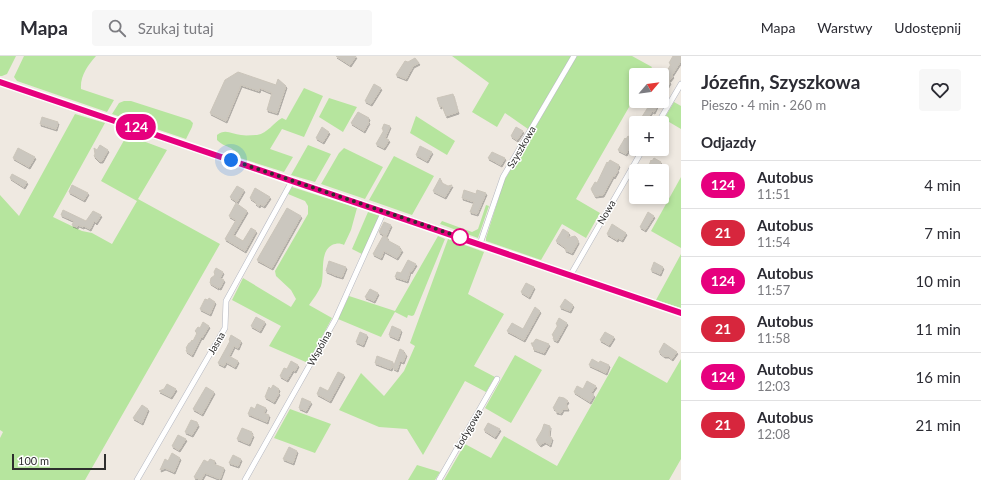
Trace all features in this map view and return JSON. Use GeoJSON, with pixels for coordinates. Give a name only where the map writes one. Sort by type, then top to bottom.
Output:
{"type":"FeatureCollection","features":[{"type":"Feature","properties":{"kind":"street","name":"Szyszkowa"},"geometry":{"type":"LineString","coordinates":[[480,244],[503,177],[574,56]]}},
{"type":"Feature","properties":{"kind":"street"},"geometry":{"type":"LineString","coordinates":[[0,82],[681,313]]}},
{"type":"Feature","properties":{"kind":"street"},"geometry":{"type":"LineString","coordinates":[[662,116],[681,84]]}},
{"type":"Feature","properties":{"kind":"street","name":"Nowa"},"geometry":{"type":"LineString","coordinates":[[570,276],[639,156]]}},
{"type":"Feature","properties":{"kind":"street","name":"Jasna"},"geometry":{"type":"LineString","coordinates":[[137,480],[225,328],[226,301],[292,181]]}},
{"type":"Feature","properties":{"kind":"street","name":"Wspólna"},"geometry":{"type":"LineString","coordinates":[[245,480],[335,320],[384,211]]}},
{"type":"Feature","properties":{"kind":"street","name":"Łodygowa"},"geometry":{"type":"LineString","coordinates":[[439,480],[498,379]]}},
{"type":"Feature","properties":{"kind":"green space"},"geometry":{"type":"Polygon","coordinates":[[[0,56],[16,56],[7,74],[2,76],[0,76],[0,56]]]}},
{"type":"Feature","properties":{"kind":"green space"},"geometry":{"type":"Polygon","coordinates":[[[24,56],[96,56],[87,67],[83,75],[81,89],[114,100],[107,112],[17,81],[14,77],[24,56]]]}},
{"type":"Feature","properties":{"kind":"green space"},"geometry":{"type":"Polygon","coordinates":[[[452,56],[571,56],[528,129],[505,113],[497,127],[472,112],[489,83],[452,56]]]}},
{"type":"Feature","properties":{"kind":"green space"},"geometry":{"type":"Polygon","coordinates":[[[577,56],[632,56],[652,67],[629,68],[629,107],[576,199],[600,213],[586,238],[562,224],[541,260],[486,241],[504,181],[577,56]]]}},
{"type":"Feature","properties":{"kind":"green space"},"geometry":{"type":"Polygon","coordinates":[[[304,88],[323,96],[304,137],[282,129],[270,149],[293,157],[284,172],[240,158],[232,149],[223,145],[217,140],[217,135],[223,132],[245,135],[261,134],[282,118],[286,120],[304,88]]]}},
{"type":"Feature","properties":{"kind":"green space"},"geometry":{"type":"Polygon","coordinates":[[[329,98],[357,107],[343,132],[319,117],[329,98]]]}},
{"type":"Feature","properties":{"kind":"green space"},"geometry":{"type":"Polygon","coordinates":[[[131,101],[190,120],[193,123],[192,127],[186,139],[112,114],[119,103],[131,101]]]}},
{"type":"Feature","properties":{"kind":"green space"},"geometry":{"type":"Polygon","coordinates":[[[674,102],[681,106],[681,129],[669,122],[669,116],[666,116],[674,102]]]}},
{"type":"Feature","properties":{"kind":"green space"},"geometry":{"type":"Polygon","coordinates":[[[75,114],[105,123],[53,217],[82,231],[92,233],[112,244],[137,201],[101,181],[127,135],[167,150],[138,199],[220,244],[85,480],[0,480],[0,438],[3,432],[0,430],[0,195],[19,216],[75,114]]]}},
{"type":"Feature","properties":{"kind":"green space"},"geometry":{"type":"Polygon","coordinates":[[[416,116],[455,141],[447,155],[410,133],[416,116]]]}},
{"type":"Feature","properties":{"kind":"green space"},"geometry":{"type":"Polygon","coordinates":[[[308,145],[331,154],[315,182],[291,175],[308,145]]]}},
{"type":"Feature","properties":{"kind":"green space"},"geometry":{"type":"Polygon","coordinates":[[[344,148],[383,167],[365,199],[321,184],[339,153],[344,148]]]}},
{"type":"Feature","properties":{"kind":"green space"},"geometry":{"type":"Polygon","coordinates":[[[394,156],[434,176],[412,215],[369,200],[394,156]]]}},
{"type":"Feature","properties":{"kind":"green space"},"geometry":{"type":"Polygon","coordinates":[[[681,177],[681,248],[651,231],[666,204],[669,204],[669,199],[681,177]]]}},
{"type":"Feature","properties":{"kind":"green space"},"geometry":{"type":"Polygon","coordinates":[[[292,187],[357,208],[351,230],[344,245],[332,245],[325,253],[321,286],[309,305],[332,318],[308,363],[269,346],[281,326],[232,300],[243,278],[291,307],[296,299],[291,290],[276,276],[275,271],[308,214],[308,206],[305,201],[288,194],[292,187]]]}},
{"type":"Feature","properties":{"kind":"green space"},"geometry":{"type":"Polygon","coordinates":[[[486,205],[489,206],[478,238],[440,224],[442,221],[472,232],[478,229],[486,205]]]}},
{"type":"Feature","properties":{"kind":"green space"},"geometry":{"type":"Polygon","coordinates":[[[368,212],[380,216],[362,254],[352,249],[368,212]]]}},
{"type":"Feature","properties":{"kind":"green space"},"geometry":{"type":"Polygon","coordinates":[[[438,236],[445,239],[414,315],[408,315],[407,318],[395,312],[381,337],[338,319],[349,296],[395,311],[438,236]]]}},
{"type":"Feature","properties":{"kind":"green space"},"geometry":{"type":"Polygon","coordinates":[[[448,239],[484,252],[468,294],[504,314],[474,366],[495,377],[486,392],[465,381],[423,455],[407,429],[379,427],[339,410],[361,373],[384,396],[404,371],[415,346],[410,343],[448,239]]]}},
{"type":"Feature","properties":{"kind":"green space"},"geometry":{"type":"Polygon","coordinates":[[[681,254],[681,308],[656,300],[681,254]]]}},
{"type":"Feature","properties":{"kind":"green space"},"geometry":{"type":"Polygon","coordinates":[[[515,355],[542,370],[511,423],[485,408],[515,355]]]}},
{"type":"Feature","properties":{"kind":"green space"},"geometry":{"type":"Polygon","coordinates":[[[619,356],[667,383],[681,359],[681,459],[669,480],[444,480],[465,444],[491,458],[504,436],[557,466],[619,356]]]}},
{"type":"Feature","properties":{"kind":"green space"},"geometry":{"type":"Polygon","coordinates":[[[290,409],[331,424],[315,453],[274,438],[290,409]]]}},
{"type":"Feature","properties":{"kind":"green space"},"geometry":{"type":"Polygon","coordinates":[[[417,465],[440,472],[435,480],[408,480],[417,465]]]}},
{"type":"Feature","properties":{"kind":"building"},"geometry":{"type":"Polygon","coordinates":[[[336,56],[356,56],[350,65],[336,56]]]}},
{"type":"Feature","properties":{"kind":"building"},"geometry":{"type":"Polygon","coordinates":[[[673,56],[681,56],[681,61],[669,81],[669,68],[671,64],[669,63],[673,56]]]}},
{"type":"Feature","properties":{"kind":"building"},"geometry":{"type":"Polygon","coordinates":[[[415,58],[419,63],[413,66],[406,79],[396,75],[405,61],[408,62],[415,58]]]}},
{"type":"Feature","properties":{"kind":"building"},"geometry":{"type":"Polygon","coordinates":[[[238,72],[276,85],[278,79],[286,86],[277,113],[267,110],[272,93],[260,88],[259,91],[241,85],[226,121],[210,113],[225,80],[238,72]]]}},
{"type":"Feature","properties":{"kind":"building"},"geometry":{"type":"Polygon","coordinates":[[[374,84],[381,88],[371,104],[365,101],[374,84]]]}},
{"type":"Feature","properties":{"kind":"building"},"geometry":{"type":"Polygon","coordinates":[[[453,94],[458,112],[446,116],[442,106],[440,107],[437,98],[453,94]]]}},
{"type":"Feature","properties":{"kind":"building"},"geometry":{"type":"Polygon","coordinates":[[[648,108],[656,108],[649,116],[642,116],[648,108]]]}},
{"type":"Feature","properties":{"kind":"building"},"geometry":{"type":"Polygon","coordinates":[[[358,112],[369,118],[369,122],[364,131],[351,123],[358,112]]]}},
{"type":"Feature","properties":{"kind":"building"},"geometry":{"type":"Polygon","coordinates":[[[42,117],[58,122],[56,129],[40,124],[42,117]]]}},
{"type":"Feature","properties":{"kind":"building"},"geometry":{"type":"Polygon","coordinates":[[[384,124],[390,126],[385,138],[389,140],[384,148],[376,144],[384,130],[382,129],[384,124]]]}},
{"type":"Feature","properties":{"kind":"building"},"geometry":{"type":"Polygon","coordinates":[[[322,127],[329,132],[323,142],[316,138],[322,127]]]}},
{"type":"Feature","properties":{"kind":"building"},"geometry":{"type":"Polygon","coordinates":[[[516,127],[523,131],[517,140],[511,136],[516,127]]]}},
{"type":"Feature","properties":{"kind":"building"},"geometry":{"type":"Polygon","coordinates":[[[629,137],[629,149],[626,154],[618,150],[625,138],[626,139],[629,137]]]}},
{"type":"Feature","properties":{"kind":"building"},"geometry":{"type":"Polygon","coordinates":[[[100,145],[108,150],[102,161],[99,161],[94,156],[94,148],[97,150],[100,145]]]}},
{"type":"Feature","properties":{"kind":"building"},"geometry":{"type":"Polygon","coordinates":[[[420,146],[432,152],[427,161],[416,155],[420,146]]]}},
{"type":"Feature","properties":{"kind":"building"},"geometry":{"type":"Polygon","coordinates":[[[18,148],[35,157],[29,167],[13,158],[18,148]]]}},
{"type":"Feature","properties":{"kind":"building"},"geometry":{"type":"Polygon","coordinates":[[[492,152],[505,158],[501,165],[488,158],[492,152]]]}},
{"type":"Feature","properties":{"kind":"building"},"geometry":{"type":"Polygon","coordinates":[[[654,158],[661,162],[660,164],[650,164],[651,160],[652,161],[654,158]]]}},
{"type":"Feature","properties":{"kind":"building"},"geometry":{"type":"Polygon","coordinates":[[[610,160],[619,165],[618,170],[614,177],[613,176],[603,195],[595,196],[591,189],[595,182],[597,183],[607,162],[608,163],[610,160]]]}},
{"type":"Feature","properties":{"kind":"building"},"geometry":{"type":"Polygon","coordinates":[[[12,174],[27,182],[24,187],[10,178],[12,174]]]}},
{"type":"Feature","properties":{"kind":"building"},"geometry":{"type":"Polygon","coordinates":[[[440,178],[442,183],[448,186],[452,185],[445,197],[433,191],[440,178]]]}},
{"type":"Feature","properties":{"kind":"building"},"geometry":{"type":"Polygon","coordinates":[[[72,185],[88,193],[84,200],[69,192],[72,185]]]}},
{"type":"Feature","properties":{"kind":"building"},"geometry":{"type":"Polygon","coordinates":[[[237,186],[244,190],[237,202],[230,197],[237,186]]]}},
{"type":"Feature","properties":{"kind":"building"},"geometry":{"type":"Polygon","coordinates":[[[255,188],[270,197],[264,206],[260,204],[259,206],[250,198],[255,188]]]}},
{"type":"Feature","properties":{"kind":"building"},"geometry":{"type":"Polygon","coordinates":[[[464,190],[476,194],[477,190],[486,193],[477,214],[470,212],[474,202],[462,198],[464,190]]]}},
{"type":"Feature","properties":{"kind":"building"},"geometry":{"type":"Polygon","coordinates":[[[236,203],[247,211],[233,235],[243,241],[251,228],[256,231],[245,251],[225,239],[236,220],[229,216],[236,203]]]}},
{"type":"Feature","properties":{"kind":"building"},"geometry":{"type":"Polygon","coordinates":[[[287,208],[301,216],[272,268],[257,260],[287,208]]]}},
{"type":"Feature","properties":{"kind":"building"},"geometry":{"type":"Polygon","coordinates":[[[63,210],[86,221],[93,211],[101,215],[96,223],[94,221],[90,229],[84,226],[78,225],[77,227],[72,225],[74,221],[61,215],[63,210]]]}},
{"type":"Feature","properties":{"kind":"building"},"geometry":{"type":"Polygon","coordinates":[[[648,212],[654,216],[645,230],[640,227],[648,212]]]}},
{"type":"Feature","properties":{"kind":"building"},"geometry":{"type":"Polygon","coordinates":[[[384,222],[391,225],[386,236],[379,232],[384,222]]]}},
{"type":"Feature","properties":{"kind":"building"},"geometry":{"type":"Polygon","coordinates":[[[612,224],[626,233],[622,240],[618,238],[617,240],[607,234],[612,224]]]}},
{"type":"Feature","properties":{"kind":"building"},"geometry":{"type":"Polygon","coordinates":[[[563,229],[569,233],[567,238],[575,236],[577,238],[578,242],[572,253],[565,250],[566,248],[556,241],[563,229]]]}},
{"type":"Feature","properties":{"kind":"building"},"geometry":{"type":"Polygon","coordinates":[[[383,236],[388,238],[387,240],[400,247],[399,249],[402,250],[397,258],[384,251],[381,258],[373,254],[383,236]]]}},
{"type":"Feature","properties":{"kind":"building"},"geometry":{"type":"Polygon","coordinates":[[[408,260],[416,264],[411,272],[410,271],[407,281],[395,277],[397,272],[401,273],[408,260]]]}},
{"type":"Feature","properties":{"kind":"building"},"geometry":{"type":"Polygon","coordinates":[[[329,261],[346,267],[342,277],[326,271],[329,261]]]}},
{"type":"Feature","properties":{"kind":"building"},"geometry":{"type":"Polygon","coordinates":[[[654,262],[663,267],[660,274],[651,270],[654,262]]]}},
{"type":"Feature","properties":{"kind":"building"},"geometry":{"type":"Polygon","coordinates":[[[216,268],[223,272],[220,278],[224,280],[220,288],[210,283],[211,278],[215,275],[214,272],[216,268]]]}},
{"type":"Feature","properties":{"kind":"building"},"geometry":{"type":"Polygon","coordinates":[[[526,283],[534,287],[529,297],[521,292],[526,283]]]}},
{"type":"Feature","properties":{"kind":"building"},"geometry":{"type":"Polygon","coordinates":[[[370,289],[378,293],[374,301],[365,297],[370,289]]]}},
{"type":"Feature","properties":{"kind":"building"},"geometry":{"type":"Polygon","coordinates":[[[209,298],[215,302],[210,314],[200,309],[205,299],[208,300],[209,298]]]}},
{"type":"Feature","properties":{"kind":"building"},"geometry":{"type":"Polygon","coordinates":[[[565,299],[573,305],[570,311],[560,307],[565,299]]]}},
{"type":"Feature","properties":{"kind":"building"},"geometry":{"type":"Polygon","coordinates":[[[535,307],[540,311],[524,340],[507,331],[512,323],[523,329],[535,307]]]}},
{"type":"Feature","properties":{"kind":"building"},"geometry":{"type":"Polygon","coordinates":[[[256,317],[265,322],[260,331],[251,326],[256,317]]]}},
{"type":"Feature","properties":{"kind":"building"},"geometry":{"type":"Polygon","coordinates":[[[559,318],[567,323],[557,341],[553,339],[554,336],[552,335],[558,325],[556,324],[559,318]]]}},
{"type":"Feature","properties":{"kind":"building"},"geometry":{"type":"Polygon","coordinates":[[[203,322],[209,326],[202,338],[201,337],[192,355],[186,351],[186,348],[192,340],[193,341],[197,333],[195,331],[198,327],[200,328],[203,322]]]}},
{"type":"Feature","properties":{"kind":"building"},"geometry":{"type":"Polygon","coordinates":[[[392,326],[401,330],[398,339],[389,335],[392,326]]]}},
{"type":"Feature","properties":{"kind":"building"},"geometry":{"type":"Polygon","coordinates":[[[360,332],[367,335],[363,345],[356,342],[360,332]]]}},
{"type":"Feature","properties":{"kind":"building"},"geometry":{"type":"Polygon","coordinates":[[[605,332],[614,337],[609,345],[600,340],[605,332]]]}},
{"type":"Feature","properties":{"kind":"building"},"geometry":{"type":"Polygon","coordinates":[[[231,335],[241,341],[238,348],[234,346],[229,356],[238,361],[235,367],[226,362],[224,366],[218,363],[230,341],[231,335]]]}},
{"type":"Feature","properties":{"kind":"building"},"geometry":{"type":"Polygon","coordinates":[[[536,339],[549,344],[544,353],[533,349],[534,348],[531,343],[533,343],[536,339]]]}},
{"type":"Feature","properties":{"kind":"building"},"geometry":{"type":"Polygon","coordinates":[[[664,343],[677,352],[672,359],[659,352],[664,343]]]}},
{"type":"Feature","properties":{"kind":"building"},"geometry":{"type":"Polygon","coordinates":[[[400,349],[406,354],[403,362],[400,361],[397,370],[393,368],[400,349]]]}},
{"type":"Feature","properties":{"kind":"building"},"geometry":{"type":"Polygon","coordinates":[[[377,356],[393,362],[391,369],[375,363],[377,356]]]}},
{"type":"Feature","properties":{"kind":"building"},"geometry":{"type":"Polygon","coordinates":[[[592,359],[599,363],[600,361],[609,365],[606,373],[589,365],[592,359]]]}},
{"type":"Feature","properties":{"kind":"building"},"geometry":{"type":"Polygon","coordinates":[[[291,361],[298,365],[287,380],[280,376],[284,368],[287,369],[291,361]]]}},
{"type":"Feature","properties":{"kind":"building"},"geometry":{"type":"Polygon","coordinates":[[[338,372],[344,375],[330,401],[317,394],[320,387],[328,391],[338,372]]]}},
{"type":"Feature","properties":{"kind":"building"},"geometry":{"type":"Polygon","coordinates":[[[587,381],[596,386],[591,393],[594,395],[590,402],[574,392],[577,386],[583,389],[587,381]]]}},
{"type":"Feature","properties":{"kind":"building"},"geometry":{"type":"Polygon","coordinates":[[[167,384],[176,389],[171,397],[159,391],[164,389],[167,384]]]}},
{"type":"Feature","properties":{"kind":"building"},"geometry":{"type":"Polygon","coordinates":[[[273,385],[279,389],[279,393],[274,402],[265,397],[269,387],[271,389],[273,385]]]}},
{"type":"Feature","properties":{"kind":"building"},"geometry":{"type":"Polygon","coordinates":[[[206,387],[214,392],[202,414],[193,409],[206,387]]]}},
{"type":"Feature","properties":{"kind":"building"},"geometry":{"type":"Polygon","coordinates":[[[559,397],[568,401],[566,404],[568,409],[563,409],[561,413],[556,412],[553,408],[559,397]]]}},
{"type":"Feature","properties":{"kind":"building"},"geometry":{"type":"Polygon","coordinates":[[[302,398],[311,402],[306,411],[299,408],[302,398]]]}},
{"type":"Feature","properties":{"kind":"building"},"geometry":{"type":"Polygon","coordinates":[[[257,404],[266,408],[264,413],[269,415],[267,422],[248,414],[251,407],[255,409],[257,404]]]}},
{"type":"Feature","properties":{"kind":"building"},"geometry":{"type":"Polygon","coordinates":[[[142,405],[148,409],[142,423],[133,418],[142,405]]]}},
{"type":"Feature","properties":{"kind":"building"},"geometry":{"type":"Polygon","coordinates":[[[191,420],[197,422],[198,425],[192,435],[185,432],[191,420]]]}},
{"type":"Feature","properties":{"kind":"building"},"geometry":{"type":"Polygon","coordinates":[[[488,423],[500,429],[495,437],[484,430],[488,423]]]}},
{"type":"Feature","properties":{"kind":"building"},"geometry":{"type":"Polygon","coordinates":[[[544,424],[550,426],[549,436],[552,438],[550,445],[545,442],[540,445],[536,440],[544,424]]]}},
{"type":"Feature","properties":{"kind":"building"},"geometry":{"type":"Polygon","coordinates":[[[242,428],[252,432],[251,434],[253,435],[249,444],[237,439],[242,428]]]}},
{"type":"Feature","properties":{"kind":"building"},"geometry":{"type":"Polygon","coordinates":[[[178,435],[186,439],[179,450],[172,446],[178,435]]]}},
{"type":"Feature","properties":{"kind":"building"},"geometry":{"type":"Polygon","coordinates":[[[289,447],[297,451],[293,463],[283,459],[289,447]]]}},
{"type":"Feature","properties":{"kind":"building"},"geometry":{"type":"Polygon","coordinates":[[[172,453],[180,458],[174,472],[165,468],[160,470],[165,459],[168,461],[172,453]]]}},
{"type":"Feature","properties":{"kind":"building"},"geometry":{"type":"Polygon","coordinates":[[[233,455],[241,459],[238,466],[229,463],[233,455]]]}},
{"type":"Feature","properties":{"kind":"building"},"geometry":{"type":"Polygon","coordinates":[[[210,459],[215,461],[214,464],[224,468],[220,479],[205,473],[201,480],[194,477],[204,460],[208,462],[210,459]]]}},
{"type":"Feature","properties":{"kind":"bus line","name":"124"},"geometry":{"type":"LineString","coordinates":[[0,82],[681,313]]}},
{"type":"Feature","properties":{"kind":"route"},"geometry":{"type":"LineString","coordinates":[[231,160],[460,237]]}}]}
